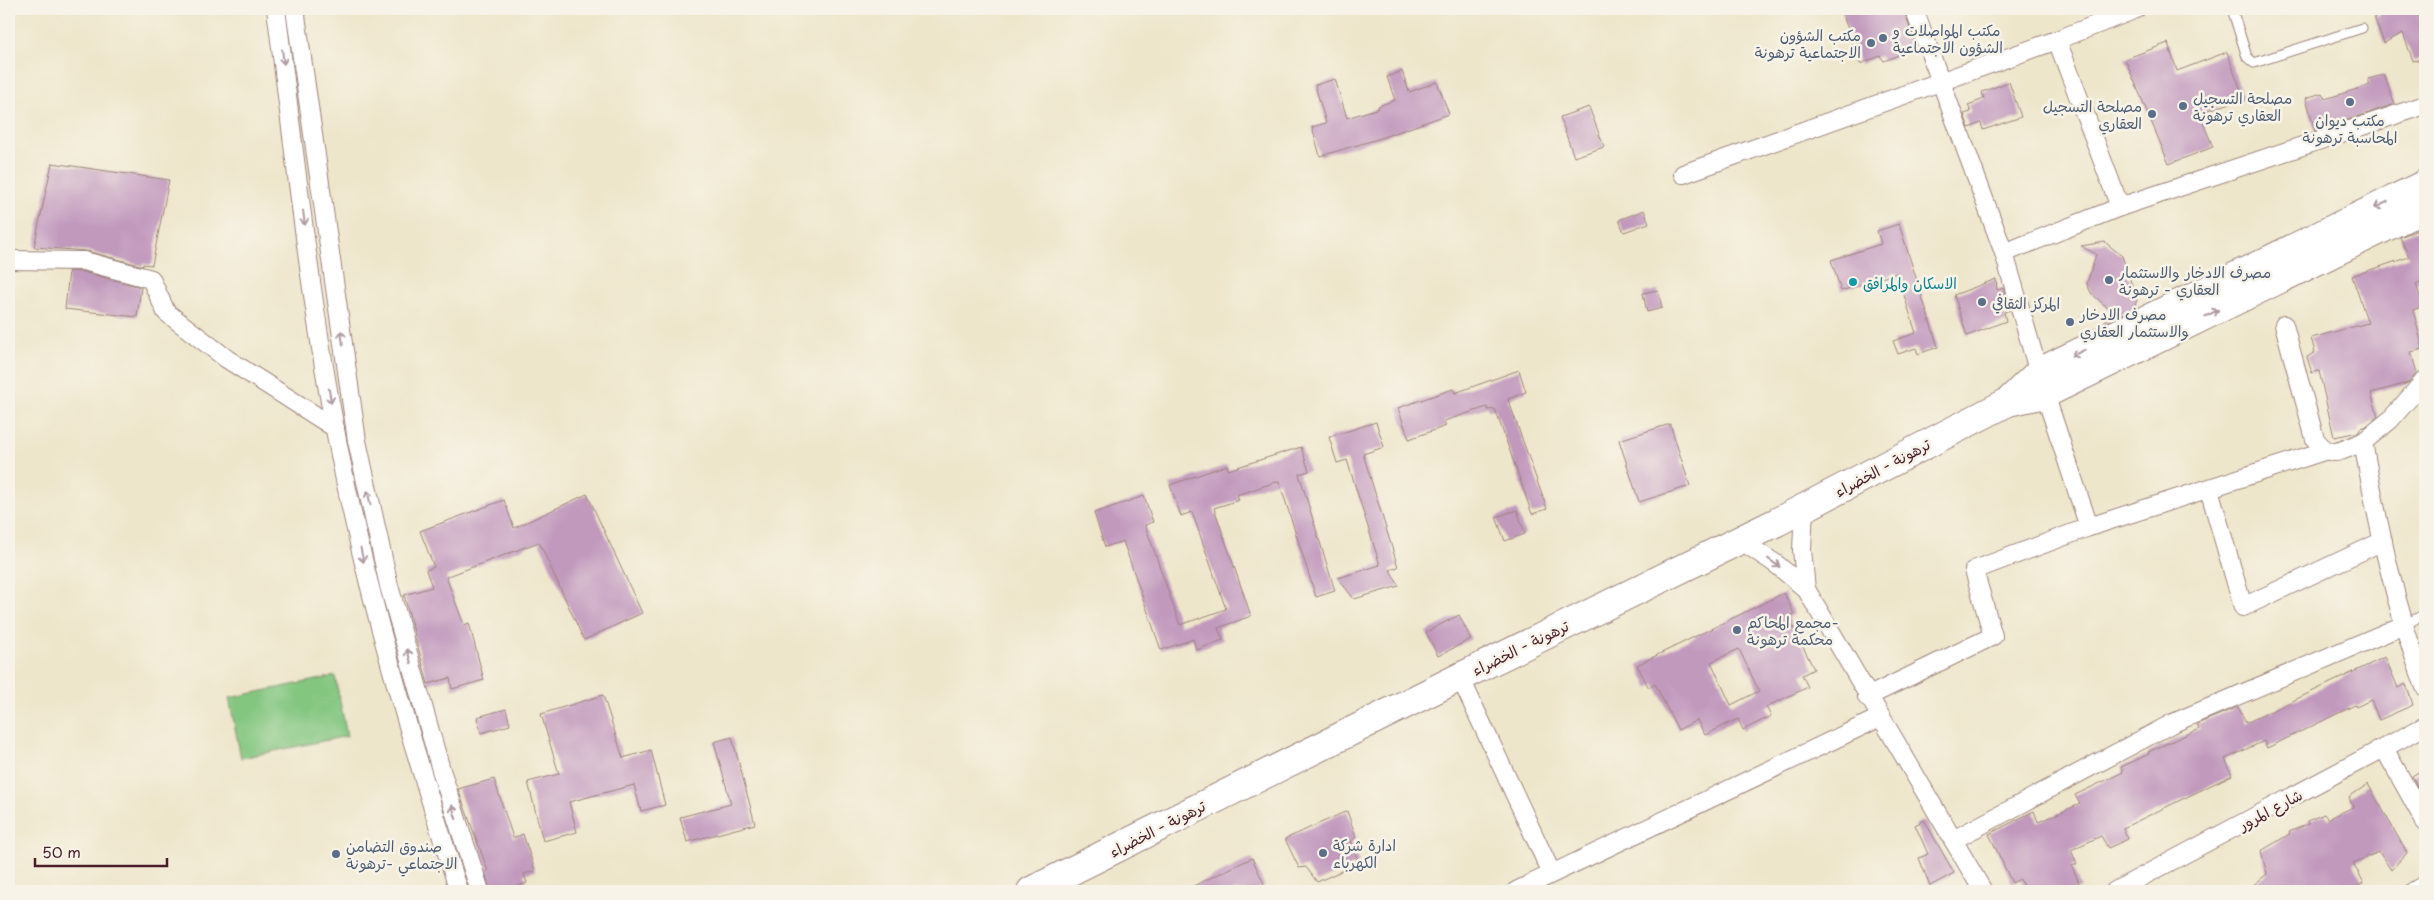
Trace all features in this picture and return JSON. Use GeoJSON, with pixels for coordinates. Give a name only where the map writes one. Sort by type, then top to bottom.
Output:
{"type":"FeatureCollection","features":[{"type":"Feature","properties":{"kind":"highway"},"geometry":{"type":"LineString","coordinates":[[2042,383],[2425,184]]}},
{"type":"Feature","properties":{"kind":"highway"},"geometry":{"type":"LineString","coordinates":[[2042,383],[2425,208]]}},
{"type":"Feature","properties":{"kind":"highway","name":"ترهونة - الخضراء"},"geometry":{"type":"LineString","coordinates":[[1031,891],[1804,508],[2042,383]]}},
{"type":"Feature","properties":{"kind":"street"},"geometry":{"type":"LineString","coordinates":[[276,9],[314,296],[335,428],[370,590],[422,776],[460,891]]}},
{"type":"Feature","properties":{"kind":"street"},"geometry":{"type":"LineString","coordinates":[[295,9],[357,441],[389,586],[441,770],[480,891]]}},
{"type":"Feature","properties":{"kind":"street"},"geometry":{"type":"LineString","coordinates":[[1914,9],[2004,253],[2042,383],[2089,527]]}},
{"type":"Feature","properties":{"kind":"street"},"geometry":{"type":"LineString","coordinates":[[1683,174],[1942,82],[2136,9]]}},
{"type":"Feature","properties":{"kind":"street"},"geometry":{"type":"LineString","coordinates":[[2057,40],[2120,207]]}},
{"type":"Feature","properties":{"kind":"street"},"geometry":{"type":"LineString","coordinates":[[2004,253],[2120,207],[2425,105]]}},
{"type":"Feature","properties":{"kind":"street"},"geometry":{"type":"LineString","coordinates":[[9,260],[84,261],[151,279],[166,312],[227,359],[335,428]]}},
{"type":"Feature","properties":{"kind":"street"},"geometry":{"type":"LineString","coordinates":[[2284,326],[2315,439],[2324,451]]}},
{"type":"Feature","properties":{"kind":"street"},"geometry":{"type":"LineString","coordinates":[[1867,698],[1993,636],[1974,570],[2089,527],[2324,451],[2332,453],[2363,442],[2390,420],[2425,380]]}},
{"type":"Feature","properties":{"kind":"street"},"geometry":{"type":"LineString","coordinates":[[2363,442],[2404,624],[2425,687]]}},
{"type":"Feature","properties":{"kind":"street"},"geometry":{"type":"LineString","coordinates":[[2209,489],[2243,607],[2384,541]]}},
{"type":"Feature","properties":{"kind":"street"},"geometry":{"type":"LineString","coordinates":[[1804,508],[1802,550],[1806,589]]}},
{"type":"Feature","properties":{"kind":"street"},"geometry":{"type":"LineString","coordinates":[[1740,540],[1776,564],[1806,589],[1867,698],[1982,891]]}},
{"type":"Feature","properties":{"kind":"street"},"geometry":{"type":"LineString","coordinates":[[1953,840],[2173,723],[2404,624]]}},
{"type":"Feature","properties":{"kind":"street"},"geometry":{"type":"LineString","coordinates":[[1460,677],[1551,872]]}},
{"type":"Feature","properties":{"kind":"street"},"geometry":{"type":"LineString","coordinates":[[398,690],[417,684]]}},
{"type":"Feature","properties":{"kind":"street"},"geometry":{"type":"LineString","coordinates":[[1516,891],[1551,872],[1879,718]]}},
{"type":"Feature","properties":{"kind":"street","name":"شارع المرور"},"geometry":{"type":"LineString","coordinates":[[2115,891],[2425,726]]}},
{"type":"Feature","properties":{"kind":"street"},"geometry":{"type":"LineString","coordinates":[[2384,748],[2425,822]]}},
{"type":"Feature","properties":{"kind":"street"},"geometry":{"type":"LineString","coordinates":[[2414,891],[2425,885]]}},
{"type":"Feature","properties":{"kind":"lane"},"geometry":{"type":"LineString","coordinates":[[2232,9],[2247,56],[2254,63],[2362,28]]}},
{"type":"Feature","properties":{"kind":"lane"},"geometry":{"type":"LineString","coordinates":[[2404,624],[2425,614]]}},
{"type":"Feature","properties":{"kind":"green space"},"geometry":{"type":"Polygon","coordinates":[[[335,676],[347,736],[241,758],[229,698],[335,676]]]}},
{"type":"Feature","properties":{"kind":"building","name":"مكتب المواصلات و الشؤون الاجتماعية"},"geometry":{"type":"Polygon","coordinates":[[[1841,9],[1904,9],[1914,41],[1912,45],[1903,50],[1904,53],[1884,61],[1880,56],[1860,64],[1841,9]]]}},
{"type":"Feature","properties":{"kind":"building"},"geometry":{"type":"Polygon","coordinates":[[[2392,9],[2418,9],[2425,33],[2425,58],[2413,61],[2403,33],[2384,43],[2374,17],[2392,9]]]}},
{"type":"Feature","properties":{"kind":"building","name":"مصلحة التسجيل العقاري ترهونة"},"geometry":{"type":"Polygon","coordinates":[[[2168,43],[2177,71],[2227,52],[2244,99],[2199,113],[2213,147],[2169,164],[2125,59],[2168,43]]]}},
{"type":"Feature","properties":{"kind":"building"},"geometry":{"type":"Polygon","coordinates":[[[1402,71],[1409,92],[1437,82],[1449,114],[1378,139],[1320,156],[1312,127],[1326,123],[1315,85],[1335,79],[1347,118],[1379,108],[1378,106],[1395,100],[1387,77],[1402,71]]]}},
{"type":"Feature","properties":{"kind":"building","name":"مكتب ديوان المحاسبة ترهونة"},"geometry":{"type":"Polygon","coordinates":[[[2384,75],[2395,104],[2315,131],[2306,98],[2322,93],[2325,99],[2370,85],[2368,79],[2384,75]]]}},
{"type":"Feature","properties":{"kind":"building"},"geometry":{"type":"Polygon","coordinates":[[[2009,82],[2021,117],[1983,130],[1981,123],[1969,128],[1964,114],[1971,112],[1968,105],[1984,99],[1982,92],[2009,82]]]}},
{"type":"Feature","properties":{"kind":"building"},"geometry":{"type":"Polygon","coordinates":[[[1589,107],[1604,147],[1574,157],[1560,117],[1589,107]]]}},
{"type":"Feature","properties":{"kind":"building"},"geometry":{"type":"Polygon","coordinates":[[[52,163],[169,180],[152,265],[143,264],[143,266],[87,251],[34,247],[52,163]]]}},
{"type":"Feature","properties":{"kind":"building"},"geometry":{"type":"Polygon","coordinates":[[[1644,210],[1649,223],[1624,232],[1619,220],[1644,210]]]}},
{"type":"Feature","properties":{"kind":"building","name":"الاسكان والمرافق"},"geometry":{"type":"Polygon","coordinates":[[[1899,224],[1938,347],[1918,354],[1916,348],[1898,354],[1893,341],[1916,333],[1897,273],[1841,291],[1831,260],[1881,244],[1877,231],[1899,224]]]}},
{"type":"Feature","properties":{"kind":"building"},"geometry":{"type":"Polygon","coordinates":[[[2425,227],[2425,280],[2416,284],[2423,306],[2413,310],[2423,349],[2411,352],[2417,373],[2408,383],[2371,393],[2378,416],[2365,427],[2360,428],[2359,432],[2334,437],[2319,371],[2312,373],[2307,357],[2315,352],[2311,338],[2368,323],[2352,276],[2409,257],[2400,237],[2425,227]]]}},
{"type":"Feature","properties":{"kind":"building","name":"مصرف الادخار والاستثمار العقاري - ترهونة"},"geometry":{"type":"Polygon","coordinates":[[[2105,242],[2122,256],[2137,300],[2133,309],[2104,323],[2110,310],[2091,293],[2087,284],[2096,254],[2081,246],[2105,242]]]}},
{"type":"Feature","properties":{"kind":"building"},"geometry":{"type":"Polygon","coordinates":[[[69,271],[83,272],[141,287],[137,317],[65,309],[69,271]]]}},
{"type":"Feature","properties":{"kind":"building","name":"المركز الثقافي"},"geometry":{"type":"Polygon","coordinates":[[[1996,279],[1997,290],[2003,288],[2010,310],[2004,312],[2006,321],[1967,336],[1954,295],[1996,279]]]}},
{"type":"Feature","properties":{"kind":"building"},"geometry":{"type":"Polygon","coordinates":[[[1658,290],[1662,308],[1647,312],[1643,293],[1658,290]]]}},
{"type":"Feature","properties":{"kind":"building"},"geometry":{"type":"Polygon","coordinates":[[[1519,370],[1526,392],[1508,399],[1547,509],[1532,514],[1495,409],[1488,410],[1487,407],[1444,421],[1446,426],[1409,439],[1398,408],[1453,389],[1455,393],[1519,370]]]}},
{"type":"Feature","properties":{"kind":"building"},"geometry":{"type":"Polygon","coordinates":[[[1376,422],[1384,447],[1363,454],[1398,567],[1390,570],[1399,586],[1354,599],[1338,578],[1380,565],[1347,460],[1337,463],[1329,437],[1376,422]]]}},
{"type":"Feature","properties":{"kind":"building"},"geometry":{"type":"Polygon","coordinates":[[[1670,424],[1690,486],[1639,502],[1619,440],[1670,424]]]}},
{"type":"Feature","properties":{"kind":"building"},"geometry":{"type":"Polygon","coordinates":[[[1301,447],[1309,471],[1299,474],[1335,591],[1316,597],[1279,481],[1237,495],[1239,500],[1214,508],[1251,616],[1218,628],[1223,640],[1196,650],[1193,639],[1161,650],[1123,541],[1105,547],[1094,513],[1144,496],[1153,522],[1145,525],[1180,625],[1226,609],[1192,512],[1181,516],[1170,485],[1227,465],[1228,470],[1301,447]]]}},
{"type":"Feature","properties":{"kind":"building"},"geometry":{"type":"Polygon","coordinates":[[[587,494],[642,613],[584,640],[539,542],[446,577],[464,625],[469,623],[484,680],[452,689],[450,678],[428,684],[404,595],[432,587],[426,570],[434,567],[420,531],[504,500],[514,528],[587,494]]]}},
{"type":"Feature","properties":{"kind":"building"},"geometry":{"type":"Polygon","coordinates":[[[1517,510],[1525,534],[1505,541],[1496,517],[1517,510]]]}},
{"type":"Feature","properties":{"kind":"building"},"geometry":{"type":"Polygon","coordinates":[[[1784,593],[1794,614],[1788,617],[1814,669],[1802,675],[1808,687],[1766,707],[1771,716],[1743,730],[1738,719],[1705,735],[1697,720],[1678,730],[1655,684],[1649,688],[1637,665],[1784,593]],[[1739,649],[1711,662],[1731,705],[1759,691],[1739,649]]]}},
{"type":"Feature","properties":{"kind":"building"},"geometry":{"type":"Polygon","coordinates":[[[1459,615],[1471,639],[1438,656],[1426,632],[1459,615]]]}},
{"type":"Feature","properties":{"kind":"building"},"geometry":{"type":"Polygon","coordinates":[[[2385,657],[2398,688],[2406,684],[2413,705],[2379,720],[2371,700],[2356,707],[2355,705],[2267,748],[2264,741],[2225,759],[2232,775],[2123,828],[2128,839],[2108,848],[2101,836],[2071,850],[2077,864],[2072,866],[2081,888],[2073,891],[2025,891],[2020,879],[2012,883],[1989,834],[2034,811],[2038,822],[2080,804],[2075,795],[2123,772],[2121,767],[2149,754],[2148,752],[2199,729],[2197,724],[2238,707],[2246,723],[2385,657]]]}},
{"type":"Feature","properties":{"kind":"building"},"geometry":{"type":"Polygon","coordinates":[[[603,695],[623,758],[651,750],[665,805],[641,811],[634,785],[569,802],[577,832],[543,841],[528,782],[559,774],[541,714],[603,695]]]}},
{"type":"Feature","properties":{"kind":"building"},"geometry":{"type":"Polygon","coordinates":[[[506,709],[510,725],[481,733],[477,717],[506,709]]]}},
{"type":"Feature","properties":{"kind":"building"},"geometry":{"type":"Polygon","coordinates":[[[732,737],[755,824],[687,842],[680,817],[731,804],[714,742],[732,737]]]}},
{"type":"Feature","properties":{"kind":"building"},"geometry":{"type":"Polygon","coordinates":[[[2425,768],[2425,801],[2412,776],[2425,768]]]}},
{"type":"Feature","properties":{"kind":"building"},"geometry":{"type":"Polygon","coordinates":[[[494,779],[513,838],[523,834],[535,871],[524,874],[527,883],[502,891],[490,891],[485,872],[488,871],[458,789],[494,779]]]}},
{"type":"Feature","properties":{"kind":"building"},"geometry":{"type":"Polygon","coordinates":[[[2368,784],[2407,853],[2391,870],[2379,852],[2353,863],[2364,883],[2349,891],[2246,891],[2267,874],[2261,851],[2290,834],[2289,832],[2308,824],[2307,821],[2324,814],[2328,819],[2353,807],[2349,797],[2368,784]]]}},
{"type":"Feature","properties":{"kind":"building","name":"ادارة شركة الكهرباء"},"geometry":{"type":"Polygon","coordinates":[[[1347,811],[1356,837],[1351,842],[1359,863],[1317,882],[1306,867],[1299,868],[1285,839],[1347,811]]]}},
{"type":"Feature","properties":{"kind":"building"},"geometry":{"type":"Polygon","coordinates":[[[1924,820],[1954,873],[1930,886],[1919,858],[1928,854],[1915,825],[1924,820]]]}},
{"type":"Feature","properties":{"kind":"building"},"geometry":{"type":"Polygon","coordinates":[[[1252,858],[1265,886],[1254,891],[1183,891],[1252,858]]]}},
{"type":"Feature","properties":{"kind":"place","name":"مكتب المواصلات و الشؤون الاجتماعية"},"geometry":{"type":"Point","coordinates":[1883,38]}},
{"type":"Feature","properties":{"kind":"place","name":"مكتب الشؤون الاجتماعية ترهونة"},"geometry":{"type":"Point","coordinates":[1871,43]}},
{"type":"Feature","properties":{"kind":"place","name":"مكتب ديوان المحاسبة ترهونة"},"geometry":{"type":"Point","coordinates":[2350,102]}},
{"type":"Feature","properties":{"kind":"place","name":"مصلحة التسجيل العقاري ترهونة"},"geometry":{"type":"Point","coordinates":[2183,106]}},
{"type":"Feature","properties":{"kind":"place","name":"مصلحة التسجيل العقاري"},"geometry":{"type":"Point","coordinates":[2152,114]}},
{"type":"Feature","properties":{"kind":"place","name":"مصرف الادخار والاستثمار العقاري - ترهونة"},"geometry":{"type":"Point","coordinates":[2109,280]}},
{"type":"Feature","properties":{"kind":"place","name":"الاسكان والمرافق"},"geometry":{"type":"Point","coordinates":[1853,282]}},
{"type":"Feature","properties":{"kind":"place","name":"المركز الثقافي"},"geometry":{"type":"Point","coordinates":[1982,302]}},
{"type":"Feature","properties":{"kind":"place","name":"مصرف الادخار والاستثمار العقاري"},"geometry":{"type":"Point","coordinates":[2070,322]}},
{"type":"Feature","properties":{"kind":"place","name":"مجمع المحاكم- محكمة ترهونة"},"geometry":{"type":"Point","coordinates":[1737,630]}},
{"type":"Feature","properties":{"kind":"place","name":"ادارة شركة الكهرباء"},"geometry":{"type":"Point","coordinates":[1323,853]}},
{"type":"Feature","properties":{"kind":"place","name":"صندوق التضامن الاجتماعي -ترهونة"},"geometry":{"type":"Point","coordinates":[336,854]}}]}
